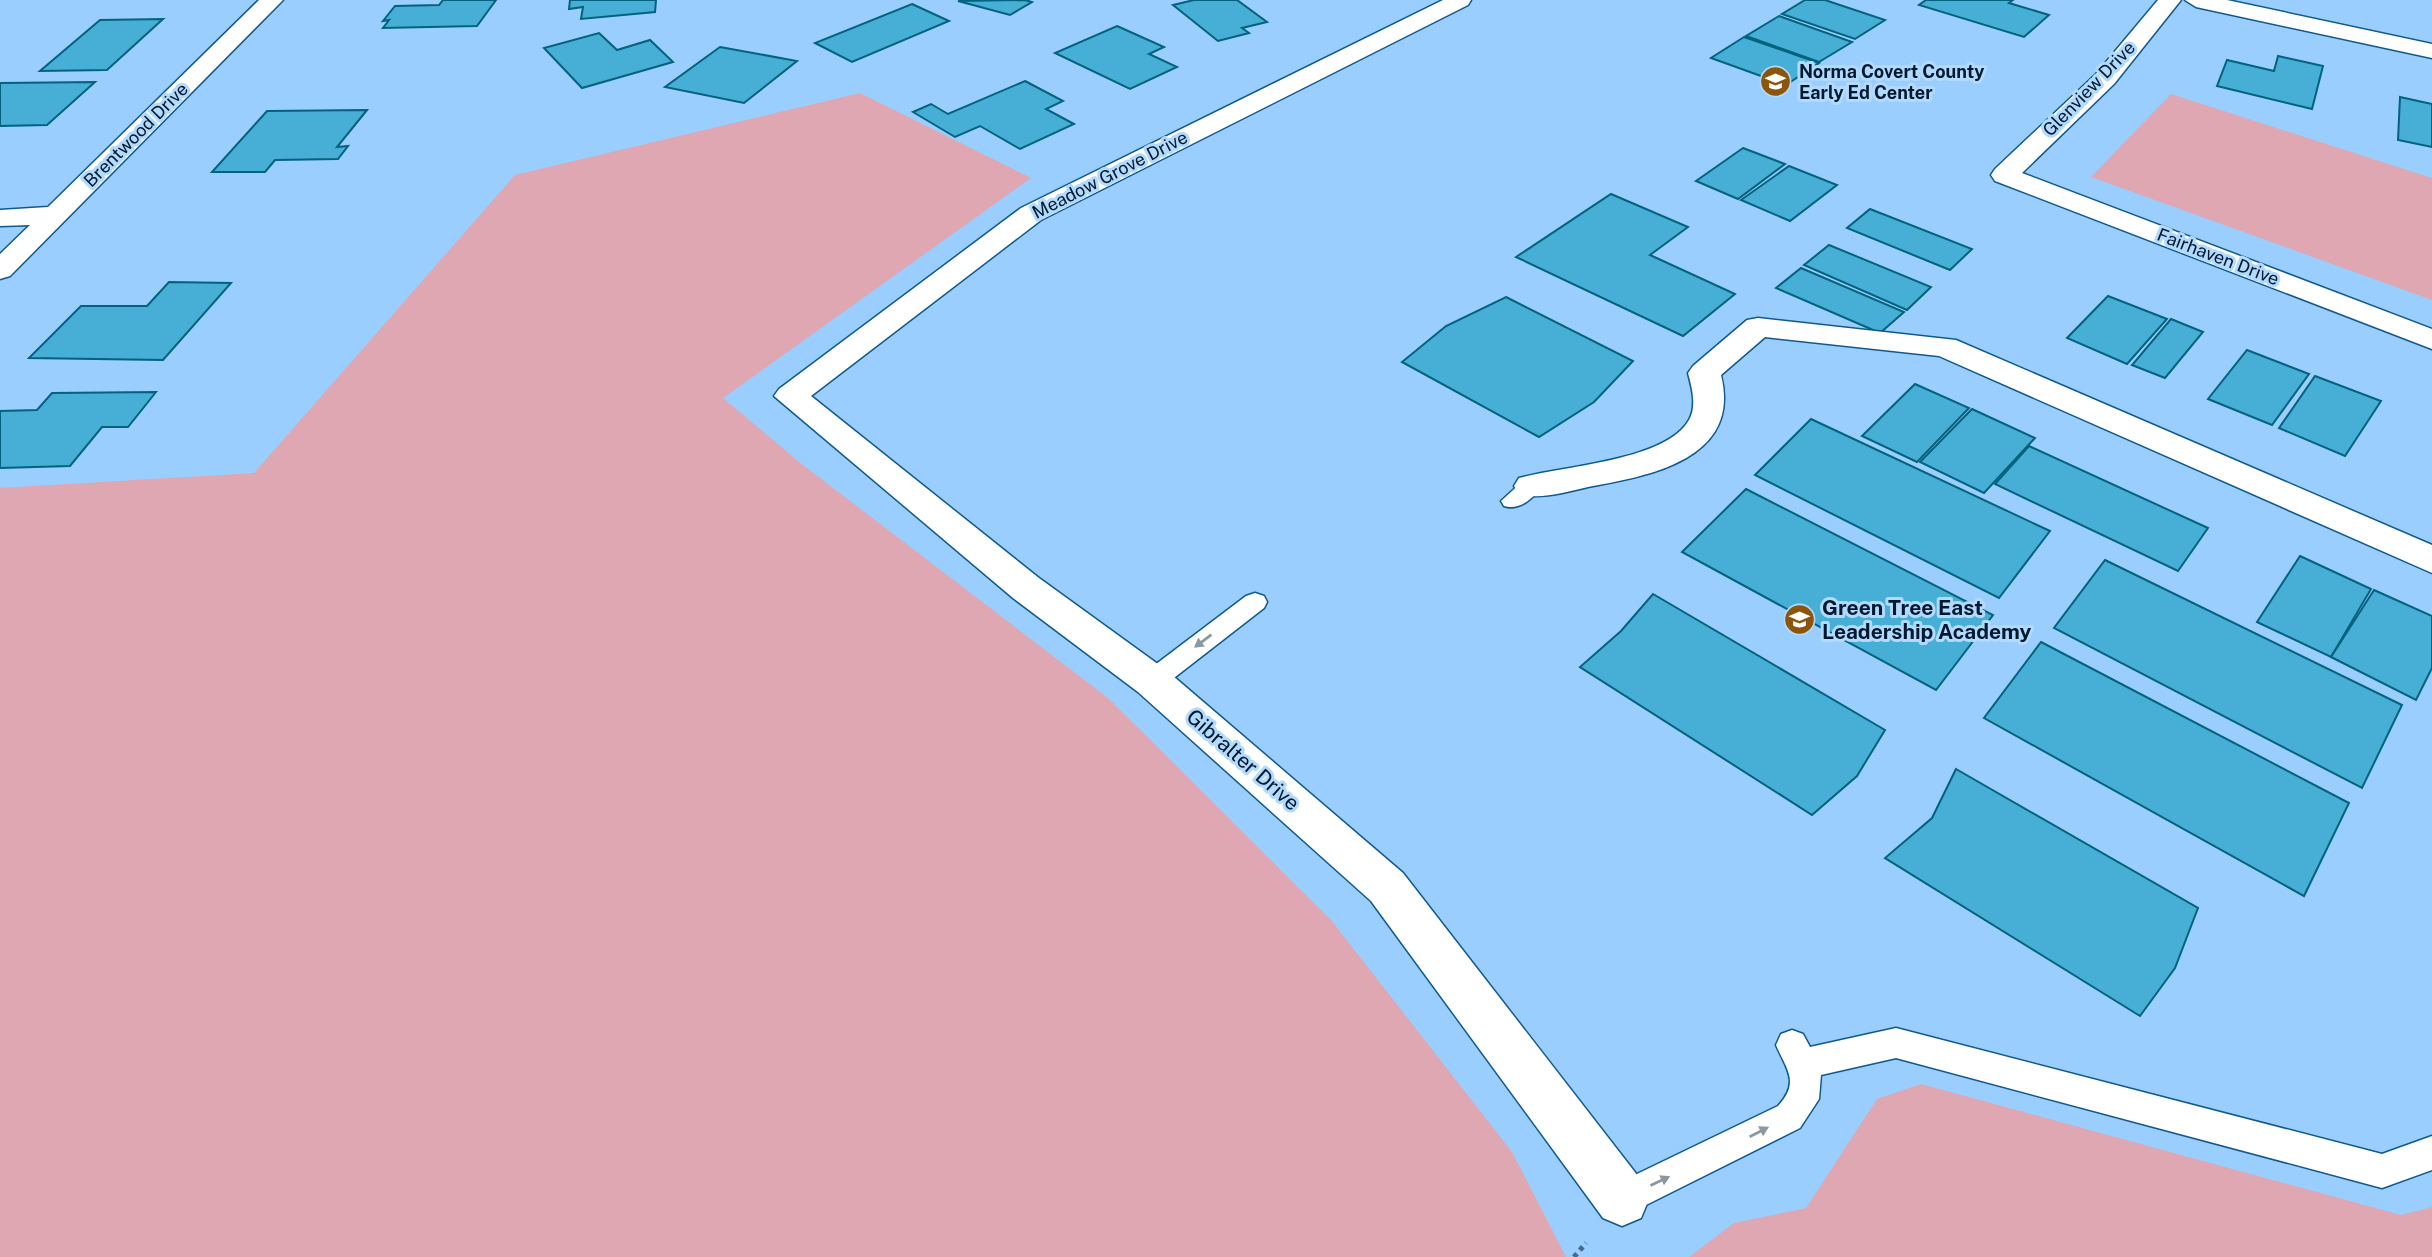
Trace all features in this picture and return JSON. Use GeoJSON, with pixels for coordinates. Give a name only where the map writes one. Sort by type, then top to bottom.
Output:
{"type":"FeatureCollection","features":[{"type":"Feature","properties":{"kind":"street","name":"Brentwood Drive"},"geometry":{"type":"LineString","coordinates":[[0,270],[272,0]]}},
{"type":"Feature","properties":{"kind":"street","name":"Meadow Grove Drive"},"geometry":{"type":"LineString","coordinates":[[790,396],[1031,214],[1460,0]]}},
{"type":"Feature","properties":{"kind":"street","name":"Glenview Drive"},"geometry":{"type":"LineString","coordinates":[[2004,175],[2105,79],[2170,0]]}},
{"type":"Feature","properties":{"kind":"street"},"geometry":{"type":"LineString","coordinates":[[2196,0],[2432,51]]}},
{"type":"Feature","properties":{"kind":"street","name":"Fairhaven Drive"},"geometry":{"type":"LineString","coordinates":[[2004,175],[2432,340]]}},
{"type":"Feature","properties":{"kind":"street"},"geometry":{"type":"LineString","coordinates":[[0,218],[56,215]]}},
{"type":"Feature","properties":{"kind":"street"},"geometry":{"type":"LineString","coordinates":[[1522,494],[1656,461],[1685,444],[1706,422],[1710,397],[1704,373],[1758,327],[1945,347],[2432,560]]}},
{"type":"Feature","properties":{"kind":"street","name":"Gibralter Drive"},"geometry":{"type":"LineString","coordinates":[[790,396],[1026,588],[1152,681],[1387,887],[1622,1199]]}},
{"type":"Feature","properties":{"kind":"lane"},"geometry":{"type":"LineString","coordinates":[[1152,681],[1255,602]]}},
{"type":"Feature","properties":{"kind":"lane"},"geometry":{"type":"LineString","coordinates":[[1622,1199],[1789,1116],[1802,1105],[1807,1085],[1798,1055],[1896,1043],[2382,1171],[2432,1153]]}},
{"type":"Feature","properties":{"kind":"shaded area"},"geometry":{"type":"Polygon","coordinates":[[[860,93],[1031,178],[723,398],[799,462],[1108,698],[1331,920],[1512,1152],[1566,1257],[0,1257],[0,488],[254,473],[515,175],[860,93]]]}},
{"type":"Feature","properties":{"kind":"shaded area"},"geometry":{"type":"Polygon","coordinates":[[[2171,94],[2432,178],[2432,300],[2091,177],[2171,94]]]}},
{"type":"Feature","properties":{"kind":"shaded area"},"geometry":{"type":"Polygon","coordinates":[[[1921,1084],[2401,1215],[2432,1207],[2432,1257],[1689,1257],[1734,1223],[1806,1208],[1877,1099],[1921,1084]]]}},
{"type":"Feature","properties":{"kind":"building"},"geometry":{"type":"Polygon","coordinates":[[[443,0],[496,0],[477,26],[383,28],[389,20],[383,21],[395,6],[439,5],[443,0]]]}},
{"type":"Feature","properties":{"kind":"building"},"geometry":{"type":"Polygon","coordinates":[[[570,0],[656,0],[655,12],[581,19],[583,7],[569,9],[570,0]]]}},
{"type":"Feature","properties":{"kind":"building"},"geometry":{"type":"Polygon","coordinates":[[[1194,0],[1237,0],[1267,22],[1242,28],[1249,33],[1218,41],[1173,5],[1194,0]]]}},
{"type":"Feature","properties":{"kind":"building"},"geometry":{"type":"Polygon","coordinates":[[[1805,0],[1825,0],[1885,20],[1855,39],[1782,14],[1805,0]]]}},
{"type":"Feature","properties":{"kind":"building"},"geometry":{"type":"Polygon","coordinates":[[[1926,0],[2013,0],[2009,3],[2049,15],[2024,37],[1919,5],[1926,0]]]}},
{"type":"Feature","properties":{"kind":"building"},"geometry":{"type":"Polygon","coordinates":[[[958,1],[1032,2],[1010,15],[958,1]]]}},
{"type":"Feature","properties":{"kind":"building"},"geometry":{"type":"Polygon","coordinates":[[[912,4],[949,21],[852,62],[815,43],[912,4]]]}},
{"type":"Feature","properties":{"kind":"building"},"geometry":{"type":"Polygon","coordinates":[[[1779,16],[1852,42],[1819,62],[1746,36],[1779,16]]]}},
{"type":"Feature","properties":{"kind":"building"},"geometry":{"type":"Polygon","coordinates":[[[163,19],[107,70],[40,71],[100,20],[163,19]]]}},
{"type":"Feature","properties":{"kind":"building"},"geometry":{"type":"Polygon","coordinates":[[[1117,26],[1164,47],[1149,54],[1177,67],[1130,89],[1055,53],[1117,26]]]}},
{"type":"Feature","properties":{"kind":"building"},"geometry":{"type":"Polygon","coordinates":[[[599,33],[617,50],[650,40],[673,62],[582,88],[544,48],[599,33]]]}},
{"type":"Feature","properties":{"kind":"building"},"geometry":{"type":"Polygon","coordinates":[[[1744,37],[1819,63],[1786,85],[1711,58],[1744,37]]]}},
{"type":"Feature","properties":{"kind":"building"},"geometry":{"type":"Polygon","coordinates":[[[720,47],[797,61],[744,103],[665,87],[720,47]]]}},
{"type":"Feature","properties":{"kind":"building"},"geometry":{"type":"Polygon","coordinates":[[[2278,56],[2323,66],[2312,109],[2217,86],[2227,60],[2274,71],[2278,56]]]}},
{"type":"Feature","properties":{"kind":"building"},"geometry":{"type":"Polygon","coordinates":[[[1025,81],[1063,101],[1046,109],[1074,124],[1020,149],[980,126],[955,137],[913,112],[931,104],[948,114],[1025,81]]]}},
{"type":"Feature","properties":{"kind":"building"},"geometry":{"type":"Polygon","coordinates":[[[95,82],[47,125],[0,126],[0,83],[95,82]]]}},
{"type":"Feature","properties":{"kind":"building"},"geometry":{"type":"Polygon","coordinates":[[[2400,97],[2432,104],[2432,147],[2398,140],[2400,97]]]}},
{"type":"Feature","properties":{"kind":"building"},"geometry":{"type":"Polygon","coordinates":[[[367,110],[337,147],[348,146],[338,159],[275,160],[265,172],[212,172],[267,111],[367,110]]]}},
{"type":"Feature","properties":{"kind":"building"},"geometry":{"type":"Polygon","coordinates":[[[1743,148],[1785,164],[1738,199],[1696,181],[1743,148]]]}},
{"type":"Feature","properties":{"kind":"building"},"geometry":{"type":"Polygon","coordinates":[[[1789,166],[1837,185],[1790,221],[1741,200],[1789,166]]]}},
{"type":"Feature","properties":{"kind":"building"},"geometry":{"type":"Polygon","coordinates":[[[1611,194],[1688,227],[1650,255],[1735,294],[1683,336],[1516,257],[1611,194]]]}},
{"type":"Feature","properties":{"kind":"building"},"geometry":{"type":"Polygon","coordinates":[[[1870,209],[1972,249],[1950,270],[1847,228],[1870,209]]]}},
{"type":"Feature","properties":{"kind":"building"},"geometry":{"type":"Polygon","coordinates":[[[1829,245],[1931,287],[1907,310],[1804,265],[1829,245]]]}},
{"type":"Feature","properties":{"kind":"building"},"geometry":{"type":"Polygon","coordinates":[[[1801,268],[1904,312],[1880,333],[1776,288],[1801,268]]]}},
{"type":"Feature","properties":{"kind":"building"},"geometry":{"type":"Polygon","coordinates":[[[169,282],[231,283],[163,360],[29,358],[81,306],[147,306],[169,282]]]}},
{"type":"Feature","properties":{"kind":"building"},"geometry":{"type":"Polygon","coordinates":[[[2108,296],[2167,319],[2127,364],[2067,338],[2108,296]]]}},
{"type":"Feature","properties":{"kind":"building"},"geometry":{"type":"Polygon","coordinates":[[[1506,297],[1633,361],[1594,402],[1539,437],[1402,362],[1446,326],[1506,297]]]}},
{"type":"Feature","properties":{"kind":"building"},"geometry":{"type":"Polygon","coordinates":[[[2171,319],[2203,332],[2165,378],[2132,365],[2171,319]]]}},
{"type":"Feature","properties":{"kind":"building"},"geometry":{"type":"Polygon","coordinates":[[[2247,350],[2309,374],[2272,425],[2208,399],[2247,350]]]}},
{"type":"Feature","properties":{"kind":"building"},"geometry":{"type":"Polygon","coordinates":[[[2315,376],[2381,401],[2345,456],[2279,428],[2315,376]]]}},
{"type":"Feature","properties":{"kind":"building"},"geometry":{"type":"Polygon","coordinates":[[[1915,384],[1969,408],[1917,462],[1862,436],[1915,384]]]}},
{"type":"Feature","properties":{"kind":"building"},"geometry":{"type":"Polygon","coordinates":[[[156,392],[128,427],[102,427],[70,466],[0,468],[0,411],[37,410],[52,393],[156,392]]]}},
{"type":"Feature","properties":{"kind":"building"},"geometry":{"type":"Polygon","coordinates":[[[1972,409],[2035,438],[1984,493],[1920,462],[1972,409]]]}},
{"type":"Feature","properties":{"kind":"building"},"geometry":{"type":"Polygon","coordinates":[[[1811,419],[2050,531],[1999,598],[1755,475],[1811,419]]]}},
{"type":"Feature","properties":{"kind":"building"},"geometry":{"type":"Polygon","coordinates":[[[2029,446],[2208,528],[2178,571],[1995,484],[2029,446]]]}},
{"type":"Feature","properties":{"kind":"building"},"geometry":{"type":"Polygon","coordinates":[[[1746,489],[1993,615],[1936,690],[1682,552],[1746,489]]]}},
{"type":"Feature","properties":{"kind":"building"},"geometry":{"type":"Polygon","coordinates":[[[2300,556],[2371,589],[2331,657],[2257,622],[2300,556]]]}},
{"type":"Feature","properties":{"kind":"building"},"geometry":{"type":"Polygon","coordinates":[[[2105,560],[2402,705],[2362,788],[2054,628],[2105,560]]]}},
{"type":"Feature","properties":{"kind":"building"},"geometry":{"type":"Polygon","coordinates":[[[2374,590],[2432,616],[2432,668],[2416,700],[2331,657],[2374,590]]]}},
{"type":"Feature","properties":{"kind":"building"},"geometry":{"type":"Polygon","coordinates":[[[1653,594],[1885,730],[1857,776],[1812,815],[1580,667],[1621,631],[1653,594]]]}},
{"type":"Feature","properties":{"kind":"building"},"geometry":{"type":"Polygon","coordinates":[[[2041,642],[2349,803],[2304,896],[1984,718],[2041,642]]]}},
{"type":"Feature","properties":{"kind":"building"},"geometry":{"type":"Polygon","coordinates":[[[1956,769],[2198,908],[2175,968],[2140,1016],[1885,858],[1932,818],[1956,769]]]}},
{"type":"Feature","properties":{"kind":"place","name":"Norma Covert County Early Ed Center"},"geometry":{"type":"Point","coordinates":[1776,82]}},
{"type":"Feature","properties":{"kind":"place","name":"Green Tree East Leadership Academy"},"geometry":{"type":"Point","coordinates":[1799,620]}}]}
